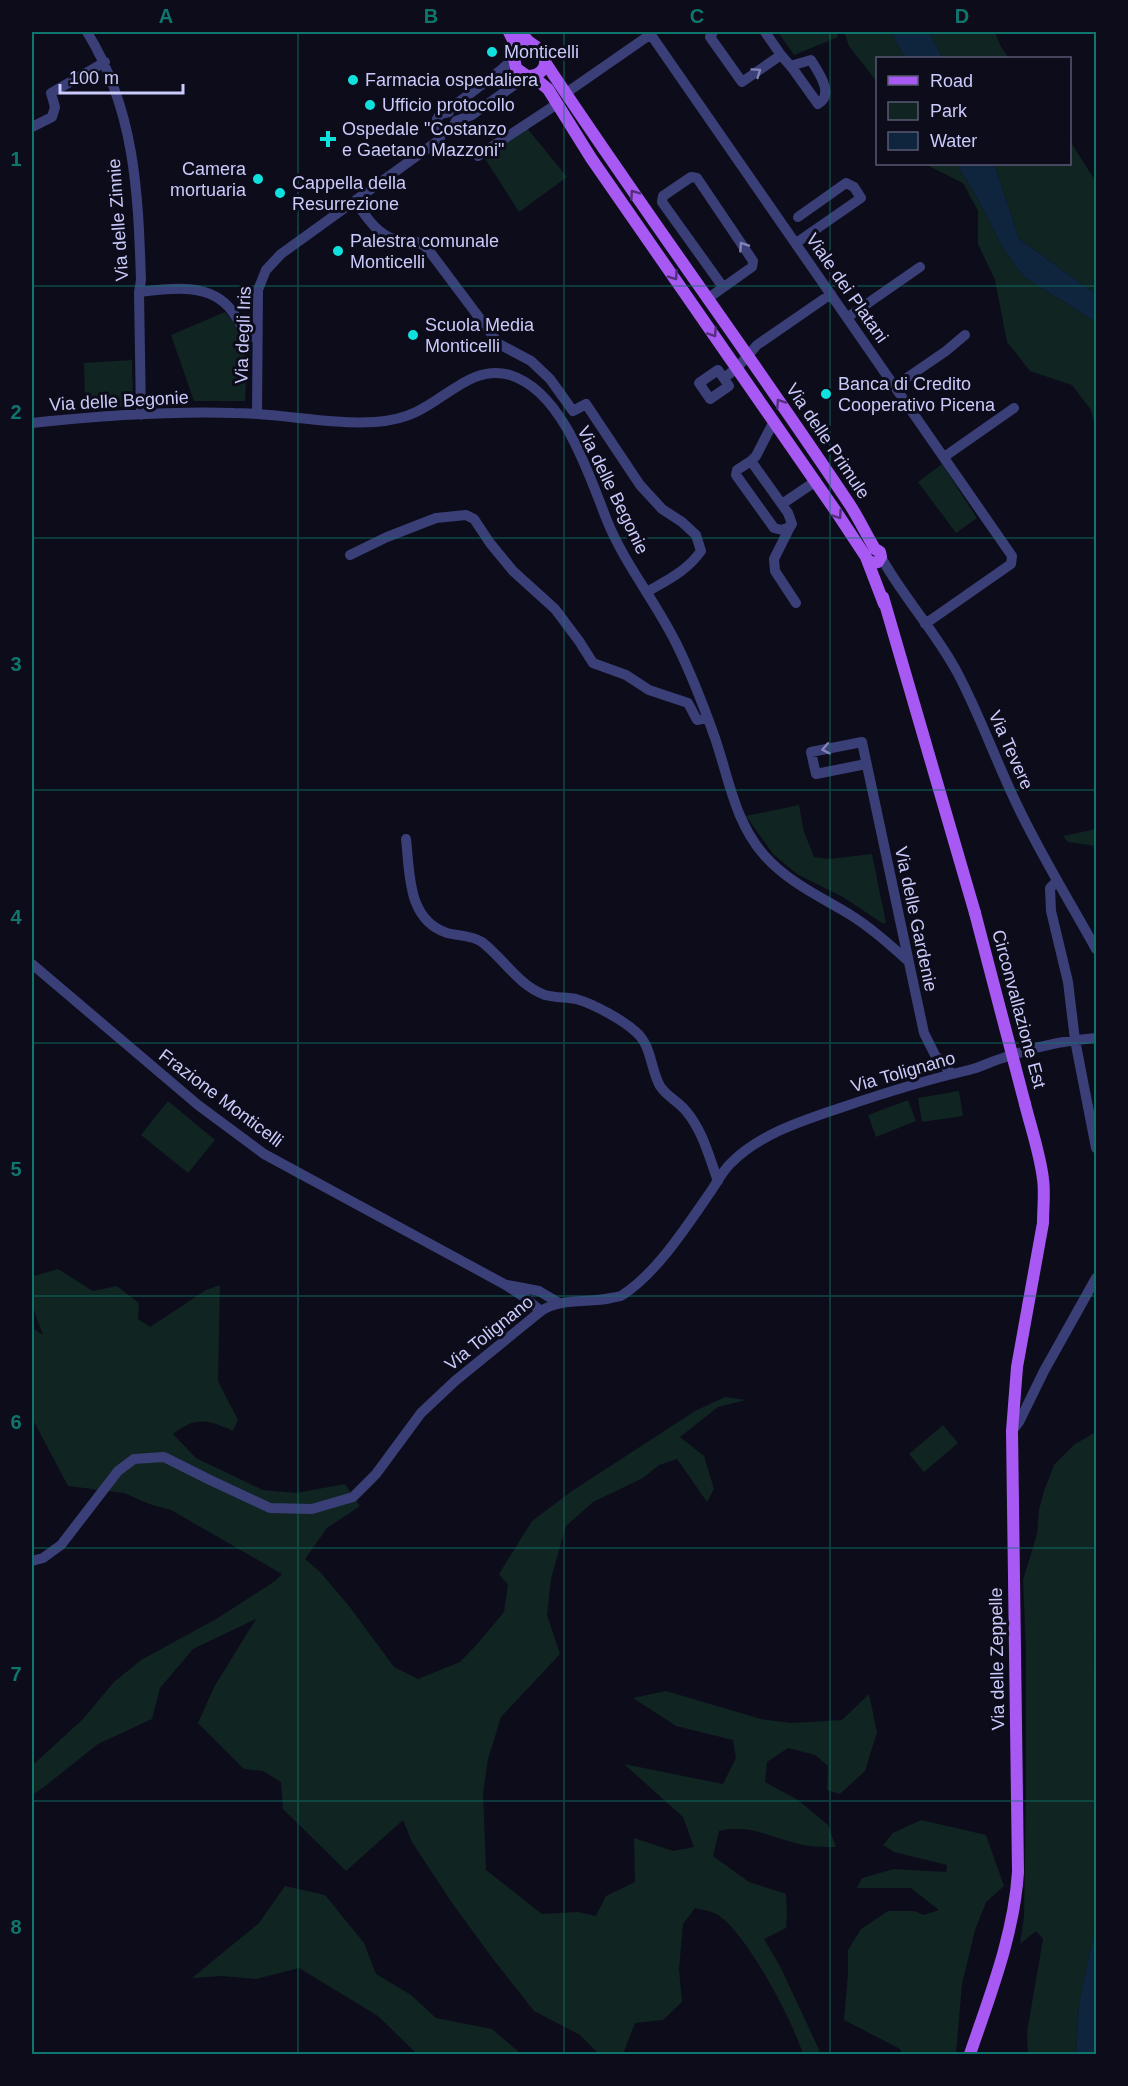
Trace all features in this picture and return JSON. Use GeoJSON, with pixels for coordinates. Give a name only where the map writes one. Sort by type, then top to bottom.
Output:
{"type":"FeatureCollection","features":[{"type":"Feature","properties":{"kind":"main road"},"geometry":{"type":"LineString","coordinates":[[509,32],[516,54],[516,68],[530,76],[542,71],[545,62],[542,51],[532,45],[522,32]]}},
{"type":"Feature","properties":{"kind":"main road"},"geometry":{"type":"LineString","coordinates":[[516,54],[524,45],[532,45]]}},
{"type":"Feature","properties":{"kind":"main road","name":"Via delle Primule"},"geometry":{"type":"LineString","coordinates":[[545,62],[850,505],[876,560]]}},
{"type":"Feature","properties":{"kind":"main road","name":"Via delle Primule"},"geometry":{"type":"LineString","coordinates":[[530,76],[548,89],[591,158],[737,368],[816,481],[876,560]]}},
{"type":"Feature","properties":{"kind":"main road","name":"Circonvallazione Est"},"geometry":{"type":"LineString","coordinates":[[876,560],[884,604],[975,912],[1043,1179],[1043,1223],[1017,1367],[1012,1431]]}},
{"type":"Feature","properties":{"kind":"main road","name":"Via delle Zeppelle"},"geometry":{"type":"LineString","coordinates":[[970,2055],[1010,1928],[1016,1900],[1018,1790],[1012,1431]]}},
{"type":"Feature","properties":{"kind":"street","name":"Via delle Zinnie"},"geometry":{"type":"LineString","coordinates":[[87,32],[105,63],[124,113],[133,166],[139,239],[141,416]]}},
{"type":"Feature","properties":{"kind":"street"},"geometry":{"type":"LineString","coordinates":[[713,32],[710,37],[742,82],[781,55]]}},
{"type":"Feature","properties":{"kind":"street"},"geometry":{"type":"LineString","coordinates":[[765,32],[790,66]]}},
{"type":"Feature","properties":{"kind":"street"},"geometry":{"type":"LineString","coordinates":[[566,93],[650,33]]}},
{"type":"Feature","properties":{"kind":"street","name":"Viale dei Platani"},"geometry":{"type":"LineString","coordinates":[[650,33],[1012,556],[1011,564],[925,624]]}},
{"type":"Feature","properties":{"kind":"street","name":"Via degli Iris"},"geometry":{"type":"LineString","coordinates":[[443,130],[452,129],[451,108],[501,70],[516,54]]}},
{"type":"Feature","properties":{"kind":"street"},"geometry":{"type":"LineString","coordinates":[[32,127],[52,117],[55,107],[51,93],[105,63]]}},
{"type":"Feature","properties":{"kind":"street","name":"Via degli Iris"},"geometry":{"type":"LineString","coordinates":[[443,130],[437,124],[437,117],[442,112],[452,116],[472,115],[530,76]]}},
{"type":"Feature","properties":{"kind":"street"},"geometry":{"type":"LineString","coordinates":[[478,156],[557,104]]}},
{"type":"Feature","properties":{"kind":"street","name":"Via degli Iris"},"geometry":{"type":"LineString","coordinates":[[257,414],[258,290],[266,270],[281,254],[439,140],[443,130]]}},
{"type":"Feature","properties":{"kind":"street"},"geometry":{"type":"LineString","coordinates":[[706,299],[752,267],[753,261],[697,178],[691,177],[663,196],[662,202],[723,287]]}},
{"type":"Feature","properties":{"kind":"street"},"geometry":{"type":"LineString","coordinates":[[796,243],[861,198],[855,187],[846,183],[798,216]]}},
{"type":"Feature","properties":{"kind":"street"},"geometry":{"type":"LineString","coordinates":[[354,201],[375,228],[384,235],[398,240],[419,241],[427,248],[499,344],[531,361],[550,380],[573,411],[586,404],[640,485],[662,509],[682,522],[696,535],[700,551],[693,562],[679,574],[647,592]]}},
{"type":"Feature","properties":{"kind":"street"},"geometry":{"type":"LineString","coordinates":[[656,249],[682,232]]}},
{"type":"Feature","properties":{"kind":"street"},"geometry":{"type":"LineString","coordinates":[[848,317],[920,267]]}},
{"type":"Feature","properties":{"kind":"street"},"geometry":{"type":"LineString","coordinates":[[139,292],[166,288],[194,289],[207,293],[222,300],[232,310],[243,329],[257,338]]}},
{"type":"Feature","properties":{"kind":"street"},"geometry":{"type":"LineString","coordinates":[[724,378],[737,368],[757,345],[831,294]]}},
{"type":"Feature","properties":{"kind":"street"},"geometry":{"type":"LineString","coordinates":[[895,386],[965,335]]}},
{"type":"Feature","properties":{"kind":"street","name":"Via delle Begonie"},"geometry":{"type":"LineString","coordinates":[[32,423],[233,412],[376,422],[416,412],[481,374],[506,374],[533,386],[546,400],[570,435],[589,472],[617,542],[676,644],[707,718],[739,817],[761,852],[796,884],[871,928],[907,960]]}},
{"type":"Feature","properties":{"kind":"street"},"geometry":{"type":"LineString","coordinates":[[944,457],[1014,408]]}},
{"type":"Feature","properties":{"kind":"street"},"geometry":{"type":"LineString","coordinates":[[774,421],[756,456],[737,470],[736,475],[782,543]]}},
{"type":"Feature","properties":{"kind":"street"},"geometry":{"type":"LineString","coordinates":[[752,460],[782,504],[791,525],[774,565],[775,571],[796,603]]}},
{"type":"Feature","properties":{"kind":"street","name":"Via delle Primule"},"geometry":{"type":"LineString","coordinates":[[782,504],[816,481]]}},
{"type":"Feature","properties":{"kind":"street"},"geometry":{"type":"LineString","coordinates":[[350,555],[387,537],[436,518],[466,515],[474,519],[513,571],[555,609],[593,663],[626,675],[650,690],[688,703],[697,720],[707,718]]}},
{"type":"Feature","properties":{"kind":"street"},"geometry":{"type":"LineString","coordinates":[[774,528],[782,530],[791,525]]}},
{"type":"Feature","properties":{"kind":"street","name":"Via Tevere"},"geometry":{"type":"LineString","coordinates":[[876,560],[925,624],[957,671],[1021,813],[1096,949]]}},
{"type":"Feature","properties":{"kind":"street","name":"Via delle Gardenie"},"geometry":{"type":"LineString","coordinates":[[866,764],[816,774],[811,752],[862,742],[924,1033],[935,1055],[951,1073]]}},
{"type":"Feature","properties":{"kind":"street"},"geometry":{"type":"LineString","coordinates":[[406,839],[412,897],[420,912],[432,926],[481,941],[533,990],[547,995],[579,1000],[615,1018],[637,1033],[646,1044],[658,1083],[686,1110],[702,1134],[718,1181]]}},
{"type":"Feature","properties":{"kind":"street"},"geometry":{"type":"LineString","coordinates":[[1057,881],[1050,888],[1049,897],[1068,982],[1075,1040],[1096,1148]]}},
{"type":"Feature","properties":{"kind":"street","name":"Frazione Monticelli"},"geometry":{"type":"LineString","coordinates":[[32,964],[198,1106],[264,1154],[504,1284],[541,1311]]}},
{"type":"Feature","properties":{"kind":"street","name":"Via Tolignano"},"geometry":{"type":"LineString","coordinates":[[32,1561],[43,1558],[61,1545],[113,1478],[134,1459],[164,1457],[270,1508],[312,1509],[353,1497],[376,1474],[421,1413],[473,1366],[541,1311],[559,1303],[595,1301],[623,1296],[678,1238],[728,1165],[763,1139],[805,1120],[1036,1047],[1096,1038]]}},
{"type":"Feature","properties":{"kind":"street"},"geometry":{"type":"LineString","coordinates":[[1012,1431],[1019,1422],[1096,1278]]}},
{"type":"Feature","properties":{"kind":"street","name":"Frazione Monticelli"},"geometry":{"type":"LineString","coordinates":[[504,1284],[539,1291],[559,1303]]}},
{"type":"Feature","properties":{"kind":"green space"},"geometry":{"type":"Polygon","coordinates":[[[778,32],[837,32],[838,37],[794,55],[778,32]]]}},
{"type":"Feature","properties":{"kind":"green space"},"geometry":{"type":"Polygon","coordinates":[[[844,32],[891,32],[904,57],[876,57],[876,81],[849,46],[844,32]]]}},
{"type":"Feature","properties":{"kind":"green space"},"geometry":{"type":"Polygon","coordinates":[[[929,32],[995,32],[1008,57],[942,57],[929,32]]]}},
{"type":"Feature","properties":{"kind":"green space"},"geometry":{"type":"Polygon","coordinates":[[[527,128],[567,177],[519,212],[484,157],[527,128]]]}},
{"type":"Feature","properties":{"kind":"green space"},"geometry":{"type":"Polygon","coordinates":[[[1071,143],[1096,182],[1096,294],[1019,239],[994,165],[1071,165],[1071,143]]]}},
{"type":"Feature","properties":{"kind":"green space"},"geometry":{"type":"Polygon","coordinates":[[[930,165],[958,165],[1002,247],[1024,277],[1096,322],[1096,431],[1091,410],[1072,385],[1030,371],[1007,342],[995,280],[978,244],[978,211],[963,183],[930,165]]]}},
{"type":"Feature","properties":{"kind":"green space"},"geometry":{"type":"Polygon","coordinates":[[[225,312],[248,341],[245,401],[194,401],[171,335],[225,312]]]}},
{"type":"Feature","properties":{"kind":"green space"},"geometry":{"type":"Polygon","coordinates":[[[132,360],[133,406],[85,408],[84,363],[132,360]]]}},
{"type":"Feature","properties":{"kind":"green space"},"geometry":{"type":"Polygon","coordinates":[[[942,464],[977,518],[956,533],[918,482],[942,464]]]}},
{"type":"Feature","properties":{"kind":"green space"},"geometry":{"type":"Polygon","coordinates":[[[799,805],[804,832],[814,857],[829,859],[872,854],[886,923],[882,923],[843,897],[797,874],[773,854],[746,816],[799,805]]]}},
{"type":"Feature","properties":{"kind":"green space"},"geometry":{"type":"Polygon","coordinates":[[[1096,829],[1096,846],[1068,842],[1063,836],[1096,829]]]}},
{"type":"Feature","properties":{"kind":"green space"},"geometry":{"type":"Polygon","coordinates":[[[959,1091],[963,1116],[922,1122],[918,1098],[959,1091]]]}},
{"type":"Feature","properties":{"kind":"green space"},"geometry":{"type":"Polygon","coordinates":[[[908,1100],[916,1121],[876,1137],[868,1115],[908,1100]]]}},
{"type":"Feature","properties":{"kind":"green space"},"geometry":{"type":"Polygon","coordinates":[[[168,1101],[215,1140],[188,1173],[141,1135],[168,1101]]]}},
{"type":"Feature","properties":{"kind":"green space"},"geometry":{"type":"Polygon","coordinates":[[[58,1269],[93,1291],[117,1286],[139,1303],[138,1319],[150,1327],[206,1290],[220,1285],[218,1381],[238,1420],[233,1431],[209,1422],[196,1422],[173,1434],[196,1458],[263,1490],[296,1493],[345,1484],[360,1506],[327,1528],[305,1559],[320,1572],[349,1606],[394,1667],[418,1679],[460,1662],[504,1612],[508,1585],[499,1574],[532,1521],[572,1491],[695,1411],[725,1397],[746,1400],[718,1407],[680,1437],[704,1456],[714,1489],[707,1502],[677,1459],[659,1465],[643,1478],[593,1502],[566,1526],[551,1579],[547,1615],[560,1654],[501,1717],[488,1759],[483,1793],[486,1870],[542,1914],[578,1912],[596,1916],[606,1896],[635,1882],[634,1838],[673,1851],[694,1847],[683,1817],[624,1764],[723,1784],[736,1758],[733,1740],[676,1726],[633,1698],[666,1691],[761,1719],[791,1723],[842,1720],[869,1694],[877,1732],[865,1771],[840,1794],[827,1790],[828,1766],[815,1755],[788,1748],[767,1762],[765,1782],[798,1800],[828,1825],[836,1847],[807,1846],[751,1830],[730,1829],[719,1831],[713,1856],[749,1882],[786,1894],[786,1928],[764,1939],[781,1968],[821,2054],[803,2054],[768,1979],[730,1925],[713,1912],[695,1908],[683,1924],[679,1969],[682,2002],[663,2020],[635,2023],[623,2054],[599,2054],[580,2035],[534,2011],[450,1900],[412,1842],[403,1820],[346,1871],[283,1809],[281,1782],[263,1771],[244,1769],[198,1723],[214,1687],[256,1619],[193,1649],[160,1688],[152,1719],[98,1744],[32,1795],[32,1763],[35,1763],[83,1719],[114,1682],[141,1660],[218,1618],[275,1581],[282,1574],[171,1510],[149,1504],[124,1493],[68,1486],[32,1418],[32,1328],[43,1335],[33,1306],[34,1276],[58,1269]]]}},
{"type":"Feature","properties":{"kind":"green space"},"geometry":{"type":"Polygon","coordinates":[[[943,1425],[958,1443],[924,1472],[909,1454],[943,1425]]]}},
{"type":"Feature","properties":{"kind":"green space"},"geometry":{"type":"Polygon","coordinates":[[[1096,1432],[1096,1577],[1093,1594],[1096,1698],[1096,1924],[1079,2002],[1076,2054],[1028,2054],[1027,2032],[1043,1939],[1036,1931],[1020,1944],[1024,1916],[1026,1800],[1026,1649],[1023,1580],[1037,1534],[1039,1510],[1044,1491],[1054,1465],[1075,1444],[1096,1432]]]}},
{"type":"Feature","properties":{"kind":"green space"},"geometry":{"type":"Polygon","coordinates":[[[921,1820],[986,1835],[1004,1886],[986,1902],[975,1930],[962,1984],[956,2054],[902,2054],[900,2049],[844,2020],[848,1950],[861,1929],[888,1911],[914,1911],[924,1915],[939,1910],[911,1888],[857,1888],[862,1878],[894,1869],[946,1872],[947,1865],[894,1852],[883,1845],[893,1833],[921,1820]]]}},
{"type":"Feature","properties":{"kind":"green space"},"geometry":{"type":"Polygon","coordinates":[[[285,1886],[325,1895],[364,1943],[376,1974],[411,1995],[436,2018],[492,2029],[519,2052],[516,2054],[417,2054],[378,2016],[299,1968],[256,1979],[222,1976],[192,1978],[259,1923],[285,1886]]]}},
{"type":"Feature","properties":{"kind":"water"},"geometry":{"type":"Polygon","coordinates":[[[891,32],[929,32],[942,57],[904,57],[891,32]]]}},
{"type":"Feature","properties":{"kind":"water"},"geometry":{"type":"Polygon","coordinates":[[[958,165],[994,165],[1019,239],[1096,294],[1096,322],[1024,277],[1002,247],[958,165]]]}},
{"type":"Feature","properties":{"kind":"water"},"geometry":{"type":"Polygon","coordinates":[[[1096,1577],[1096,1698],[1093,1594],[1096,1577]]]}},
{"type":"Feature","properties":{"kind":"water"},"geometry":{"type":"Polygon","coordinates":[[[1096,1924],[1096,2054],[1076,2054],[1079,2002],[1096,1924]]]}},
{"type":"Feature","properties":{"kind":"place","name":"Monticelli"},"geometry":{"type":"Point","coordinates":[492,52]}},
{"type":"Feature","properties":{"kind":"place","name":"Farmacia ospedaliera"},"geometry":{"type":"Point","coordinates":[353,80]}},
{"type":"Feature","properties":{"kind":"place","name":"Ufficio protocollo"},"geometry":{"type":"Point","coordinates":[370,105]}},
{"type":"Feature","properties":{"kind":"place","name":"Ospedale \"Costanzo e Gaetano Mazzoni\""},"geometry":{"type":"Point","coordinates":[328,139]}},
{"type":"Feature","properties":{"kind":"place","name":"Camera mortuaria"},"geometry":{"type":"Point","coordinates":[258,179]}},
{"type":"Feature","properties":{"kind":"place","name":"Cappella della Resurrezione"},"geometry":{"type":"Point","coordinates":[280,193]}},
{"type":"Feature","properties":{"kind":"place","name":"Palestra comunale Monticelli"},"geometry":{"type":"Point","coordinates":[338,251]}},
{"type":"Feature","properties":{"kind":"place","name":"Scuola Media Monticelli"},"geometry":{"type":"Point","coordinates":[413,335]}},
{"type":"Feature","properties":{"kind":"place","name":"Banca di Credito Cooperativo Picena"},"geometry":{"type":"Point","coordinates":[826,394]}}]}
